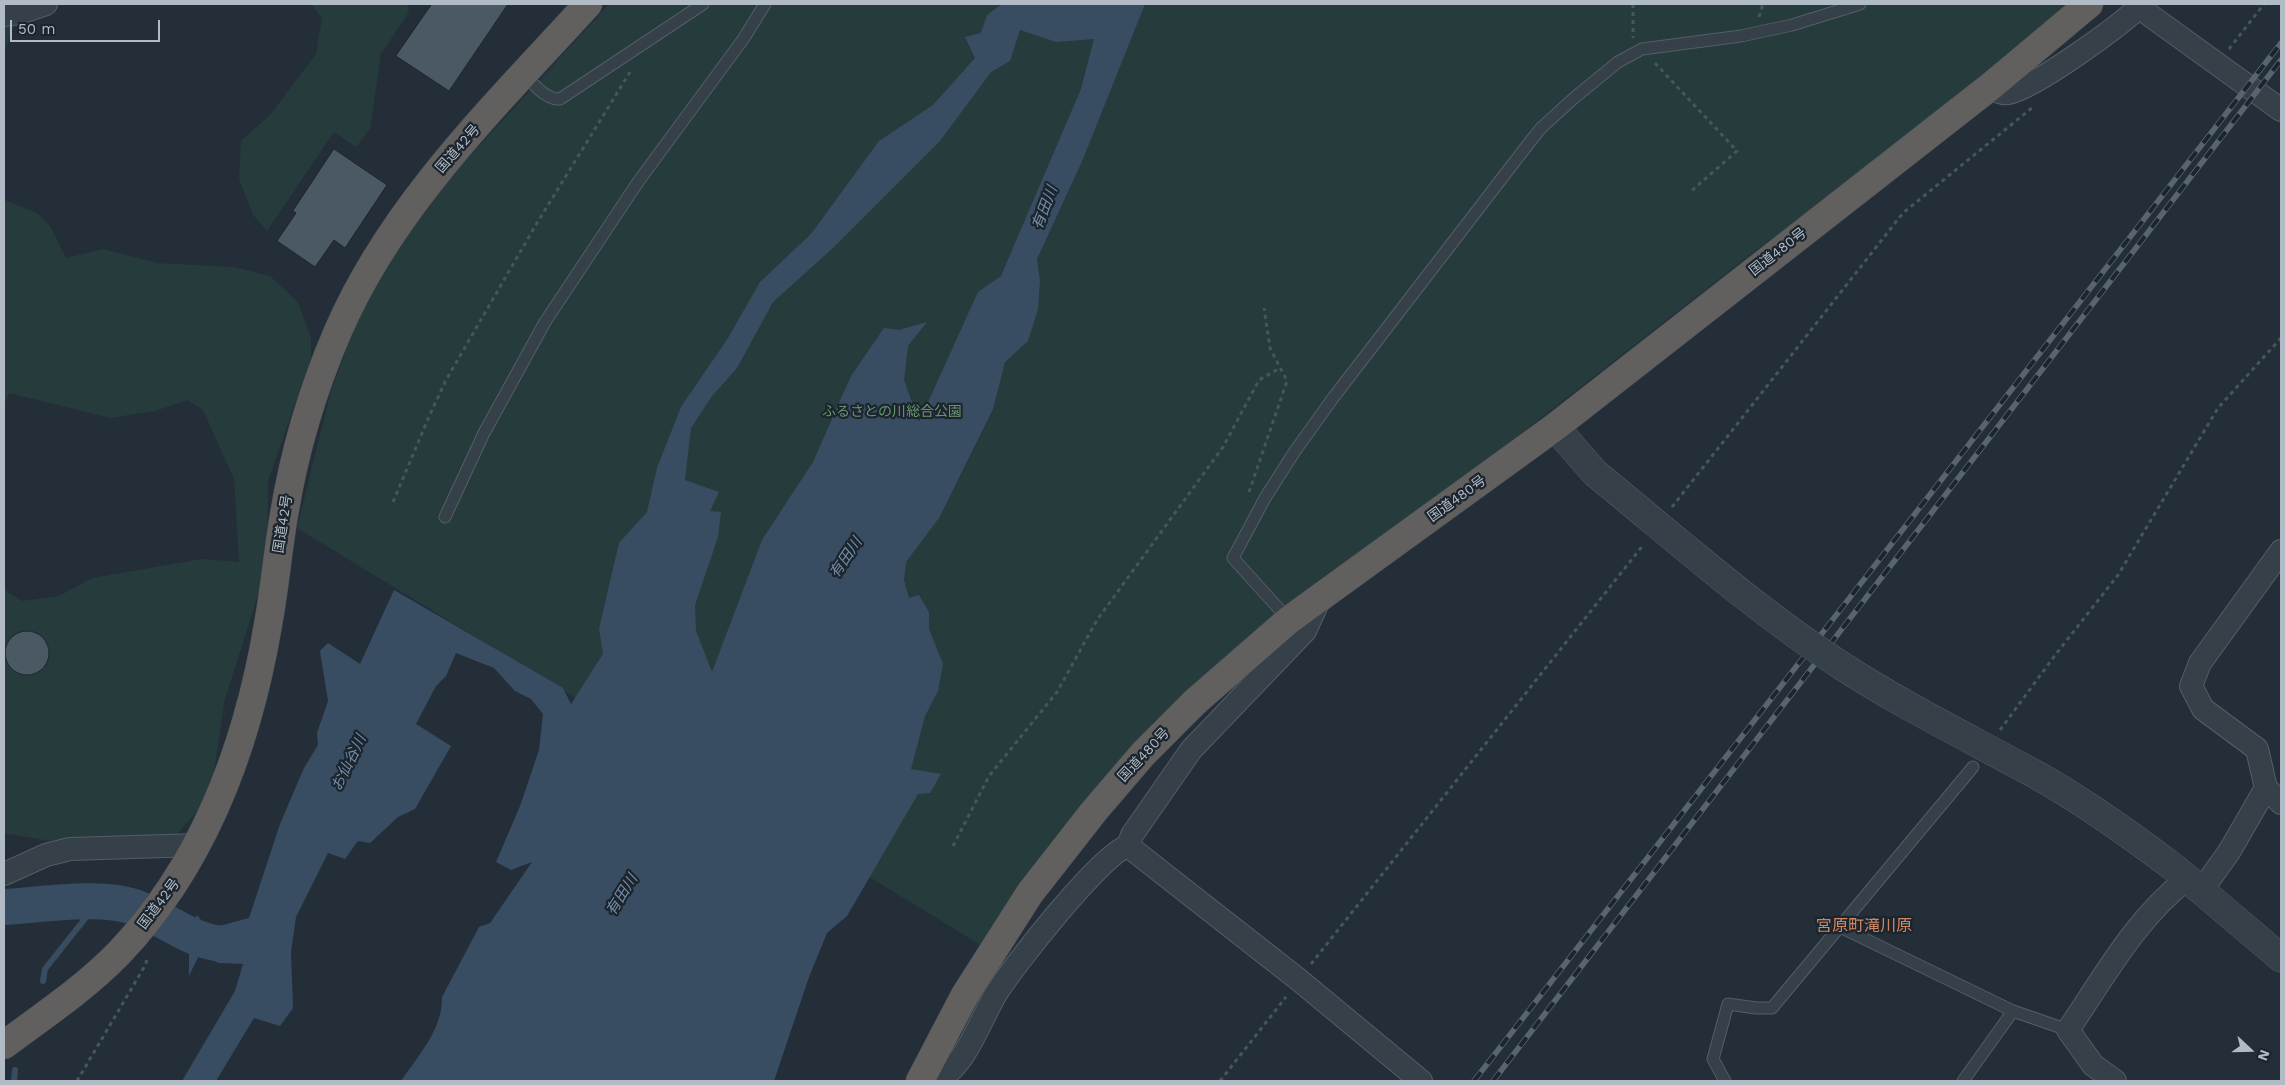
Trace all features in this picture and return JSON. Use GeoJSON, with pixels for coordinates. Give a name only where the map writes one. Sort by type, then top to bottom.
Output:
{"type":"FeatureCollection","features":[{"type":"Feature","properties":{"kind":"highway","name":"国道42号"},"geometry":{"type":"LineString","coordinates":[[4,1045],[67,998],[117,955],[160,906],[197,845],[227,777],[253,700],[269,622],[290,480],[312,401],[338,329],[399,222],[451,156],[588,4]]}},
{"type":"Feature","properties":{"kind":"highway","name":"国道480号"},"geometry":{"type":"LineString","coordinates":[[920,1081],[965,995],[1030,893],[1062,851],[1143,754],[1196,701],[1289,620],[1555,427],[1991,86],[2089,4]]}},
{"type":"Feature","properties":{"kind":"street"},"geometry":{"type":"LineString","coordinates":[[4,15],[18,13],[46,4]]}},
{"type":"Feature","properties":{"kind":"street"},"geometry":{"type":"LineString","coordinates":[[1991,86],[1997,91],[2006,94],[2029,86],[2114,27],[2141,5],[2148,14],[2281,110]]}},
{"type":"Feature","properties":{"kind":"street"},"geometry":{"type":"LineString","coordinates":[[1555,427],[1595,473],[1733,586],[1841,665],[1940,725],[2034,773],[2078,799],[2129,833],[2281,958]]}},
{"type":"Feature","properties":{"kind":"street"},"geometry":{"type":"LineString","coordinates":[[2115,1081],[2093,1065],[2068,1030],[2140,923],[2158,902],[2229,852],[2274,796],[2257,749],[2203,709],[2191,686],[2200,663],[2281,551]]}},
{"type":"Feature","properties":{"kind":"street"},"geometry":{"type":"LineString","coordinates":[[1128,846],[1132,835],[1191,750],[1305,631],[1321,596]]}},
{"type":"Feature","properties":{"kind":"street"},"geometry":{"type":"LineString","coordinates":[[4,874],[46,855],[70,849],[197,845]]}},
{"type":"Feature","properties":{"kind":"street"},"geometry":{"type":"LineString","coordinates":[[937,1081],[952,1071],[961,1058],[996,994],[1033,942],[1103,865],[1122,847],[1128,846],[1299,980],[1421,1081]]}},
{"type":"Feature","properties":{"kind":"lane"},"geometry":{"type":"LineString","coordinates":[[524,75],[548,96],[554,100],[560,99],[703,4]]}},
{"type":"Feature","properties":{"kind":"lane"},"geometry":{"type":"LineString","coordinates":[[446,517],[484,433],[545,322],[638,182],[744,38],[765,4]]}},
{"type":"Feature","properties":{"kind":"lane"},"geometry":{"type":"LineString","coordinates":[[1289,620],[1233,558],[1265,498],[1295,451],[1349,376],[1541,128],[1618,62],[1642,49],[1714,41],[1758,33],[1860,4]]}},
{"type":"Feature","properties":{"kind":"lane"},"geometry":{"type":"LineString","coordinates":[[1725,1081],[1713,1059],[1728,1004],[1772,1008],[1838,926],[1973,767]]}},
{"type":"Feature","properties":{"kind":"lane"},"geometry":{"type":"LineString","coordinates":[[1838,926],[2013,1011],[2068,1030]]}},
{"type":"Feature","properties":{"kind":"lane"},"geometry":{"type":"LineString","coordinates":[[1964,1081],[2013,1011]]}},
{"type":"Feature","properties":{"kind":"path"},"geometry":{"type":"LineString","coordinates":[[1633,4],[1634,39],[1737,151],[1689,193]]}},
{"type":"Feature","properties":{"kind":"path"},"geometry":{"type":"LineString","coordinates":[[2218,64],[2264,4]]}},
{"type":"Feature","properties":{"kind":"path"},"geometry":{"type":"LineString","coordinates":[[393,502],[446,380],[537,223],[636,64]]}},
{"type":"Feature","properties":{"kind":"path"},"geometry":{"type":"LineString","coordinates":[[1666,515],[1903,213],[2034,106]]}},
{"type":"Feature","properties":{"kind":"path"},"geometry":{"type":"LineString","coordinates":[[1247,498],[1287,381],[1270,348],[1264,308]]}},
{"type":"Feature","properties":{"kind":"path"},"geometry":{"type":"LineString","coordinates":[[1995,737],[2056,654],[2118,575],[2218,408],[2281,338]]}},
{"type":"Feature","properties":{"kind":"path"},"geometry":{"type":"LineString","coordinates":[[952,846],[989,776],[1057,692],[1097,620],[1224,447],[1256,384],[1266,375],[1280,368]]}},
{"type":"Feature","properties":{"kind":"path"},"geometry":{"type":"LineString","coordinates":[[1220,1081],[1648,538]]}},
{"type":"Feature","properties":{"kind":"path"},"geometry":{"type":"LineString","coordinates":[[77,1081],[146,964],[148,954]]}},
{"type":"Feature","properties":{"kind":"green space"},"geometry":{"type":"Polygon","coordinates":[[[4,4],[20,4],[4,54],[4,4]]]}},
{"type":"Feature","properties":{"kind":"green space"},"geometry":{"type":"Polygon","coordinates":[[[311,4],[408,4],[409,12],[381,54],[370,129],[356,147],[334,132],[267,231],[253,215],[239,179],[241,141],[270,115],[316,54],[322,18],[311,4]]]}},
{"type":"Feature","properties":{"kind":"green space","name":"ふるさとの川総合公園"},"geometry":{"type":"Polygon","coordinates":[[[609,4],[2076,4],[1911,135],[1751,254],[1477,468],[1302,599],[984,947],[297,528],[331,391],[358,317],[393,255],[448,180],[609,4]]]}},
{"type":"Feature","properties":{"kind":"green space"},"geometry":{"type":"Polygon","coordinates":[[[4,200],[37,213],[50,226],[66,258],[103,249],[158,263],[234,267],[270,276],[298,302],[311,338],[311,358],[268,481],[267,567],[225,699],[214,771],[201,807],[176,835],[56,842],[4,833],[4,584],[7,592],[22,601],[59,596],[92,578],[202,559],[239,562],[234,479],[203,410],[188,400],[155,411],[110,418],[9,393],[4,406],[4,200]]]}},
{"type":"Feature","properties":{"kind":"water","name":"有田川"},"geometry":{"type":"Polygon","coordinates":[[[1002,4],[1145,4],[1083,159],[1037,259],[1040,281],[1038,309],[1028,341],[1005,362],[993,409],[939,518],[906,562],[904,580],[909,598],[919,595],[929,612],[929,629],[943,664],[938,691],[925,716],[911,769],[941,774],[930,793],[918,794],[847,916],[827,933],[809,977],[774,1081],[401,1081],[422,1052],[434,1031],[441,1009],[442,997],[479,927],[490,923],[532,862],[511,870],[496,862],[520,806],[539,750],[543,714],[531,699],[515,691],[494,668],[456,653],[446,676],[436,686],[416,724],[451,746],[415,809],[398,817],[370,843],[358,841],[345,859],[328,853],[296,917],[291,952],[293,1008],[280,1026],[254,1018],[216,1081],[182,1081],[235,991],[243,964],[219,963],[199,955],[189,976],[189,953],[178,947],[197,915],[208,929],[249,918],[280,824],[304,768],[318,745],[317,733],[328,701],[320,651],[328,643],[360,664],[394,590],[563,688],[571,704],[603,654],[599,629],[619,543],[647,512],[657,468],[681,407],[728,338],[760,282],[811,234],[879,141],[933,105],[975,58],[965,37],[981,33],[987,15],[1002,4]],[[1020,30],[1010,61],[991,72],[940,141],[834,247],[773,302],[737,368],[712,396],[691,428],[685,480],[719,492],[710,511],[721,512],[718,537],[695,605],[696,631],[712,672],[762,540],[813,462],[851,376],[884,328],[899,330],[927,322],[908,346],[904,380],[919,422],[978,292],[1001,276],[1081,89],[1094,39],[1056,42],[1020,30]]]}},
{"type":"Feature","properties":{"kind":"building"},"geometry":{"type":"Polygon","coordinates":[[[432,4],[508,4],[449,91],[396,56],[432,4]]]}},
{"type":"Feature","properties":{"kind":"building"},"geometry":{"type":"Polygon","coordinates":[[[334,149],[387,185],[345,248],[334,240],[315,267],[277,241],[296,213],[293,211],[334,149]]]}},
{"type":"Feature","properties":{"kind":"building"},"geometry":{"type":"Polygon","coordinates":[[[27,631],[39,635],[45,641],[49,653],[45,665],[39,671],[27,675],[15,671],[9,665],[5,653],[9,641],[15,635],[27,631]]]}},
{"type":"Feature","properties":{"kind":"waterway","name":"お仙谷川"},"geometry":{"type":"LineString","coordinates":[[4,907],[88,901],[120,903],[147,912],[182,931],[206,941],[233,944]]}},
{"type":"Feature","properties":{"kind":"waterway"},"geometry":{"type":"LineString","coordinates":[[43,981],[45,969],[99,901]]}},
{"type":"Feature","properties":{"kind":"waterway"},"geometry":{"type":"LineString","coordinates":[[14,1081],[15,1070]]}},
{"type":"Feature","properties":{"kind":"railway"},"geometry":{"type":"LineString","coordinates":[[1474,1081],[2281,43]]}},
{"type":"Feature","properties":{"kind":"railway"},"geometry":{"type":"LineString","coordinates":[[1493,1081],[2281,60]]}},
{"type":"Feature","properties":{"kind":"district","name":"宮原町滝川原"},"geometry":{"type":"Point","coordinates":[1864,926]}}]}
